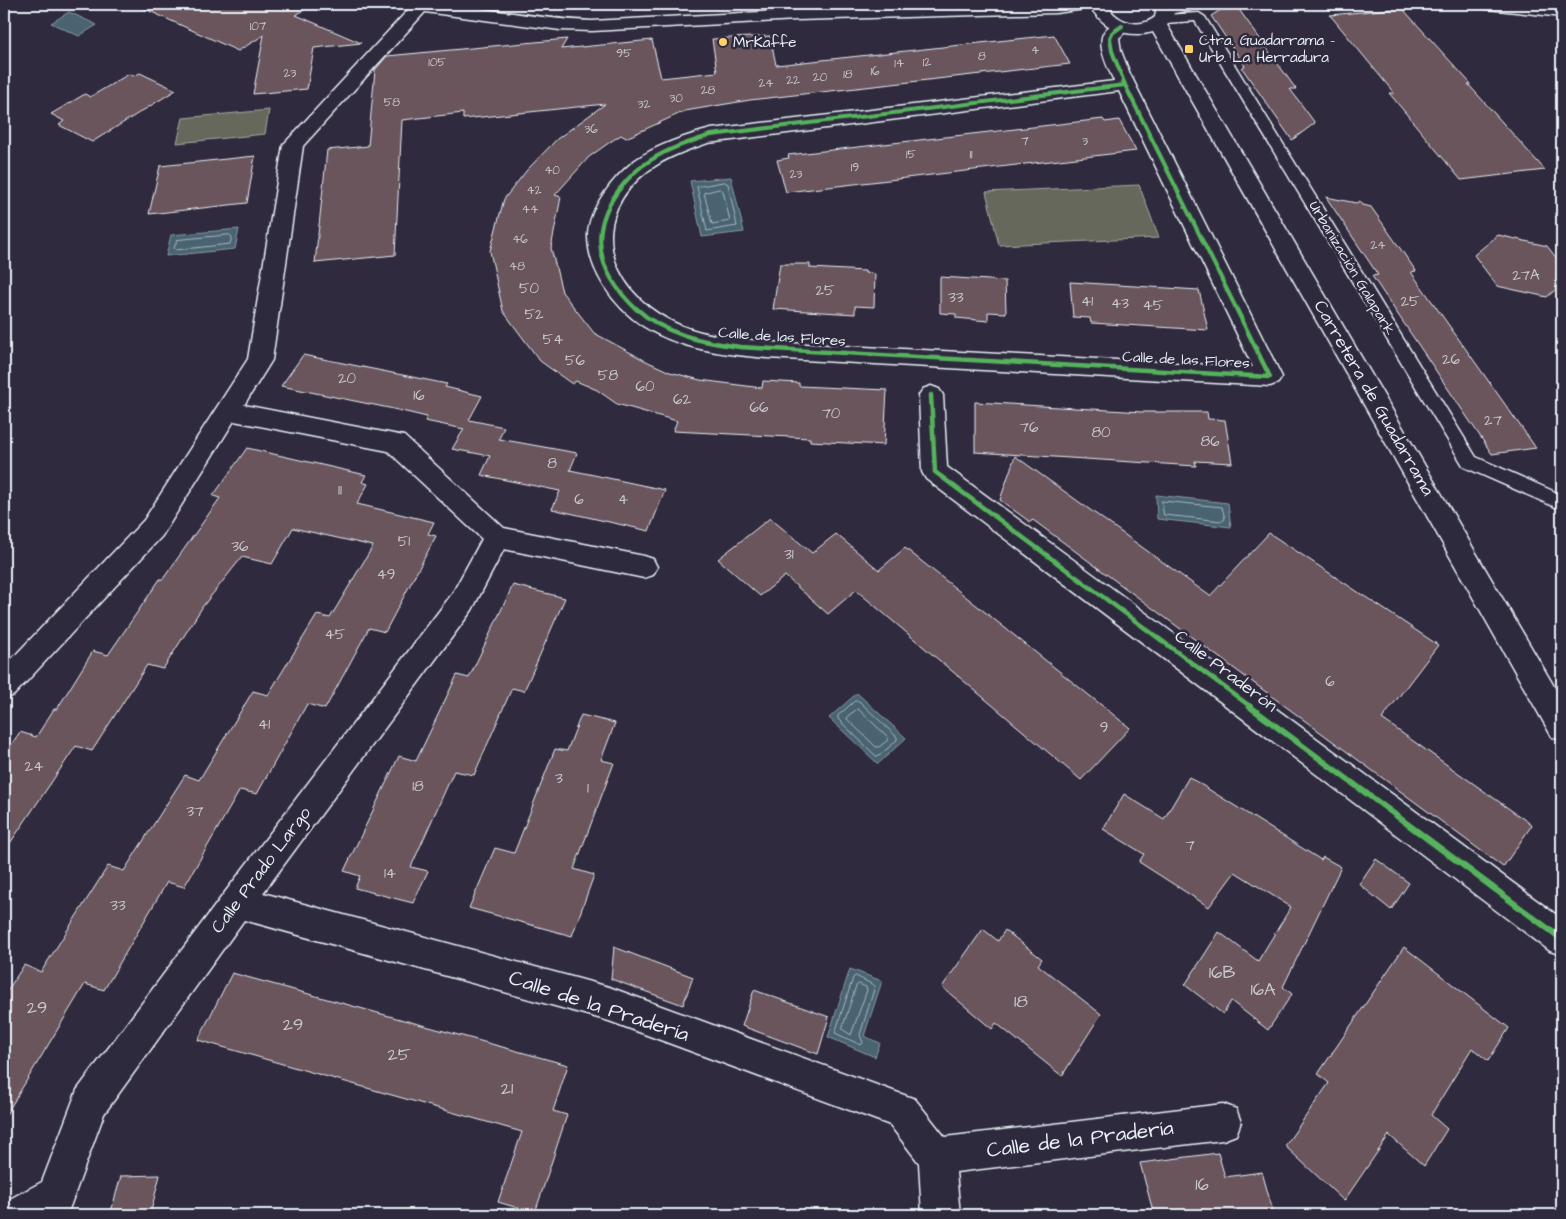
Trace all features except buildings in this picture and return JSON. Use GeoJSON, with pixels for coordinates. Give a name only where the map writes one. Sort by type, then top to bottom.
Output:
{"type":"FeatureCollection","features":[{"type":"Feature","properties":{"kind":"street"},"geometry":{"type":"LineString","coordinates":[[1056,8],[1086,4]]}},
{"type":"Feature","properties":{"kind":"street"},"geometry":{"type":"LineString","coordinates":[[1127,27],[1150,27],[1162,14],[1193,4]]}},
{"type":"Feature","properties":{"kind":"street"},"geometry":{"type":"LineString","coordinates":[[1488,4],[1562,12]]}},
{"type":"Feature","properties":{"kind":"street"},"geometry":{"type":"LineString","coordinates":[[4,686],[153,528],[260,360],[293,145],[412,5],[560,25],[592,26],[799,9],[1056,8],[1104,10]]}},
{"type":"Feature","properties":{"kind":"street","name":"Carretera de Guadarrama"},"geometry":{"type":"LineString","coordinates":[[1104,10],[1185,69]]}},
{"type":"Feature","properties":{"kind":"street","name":"Carretera de Guadarrama"},"geometry":{"type":"LineString","coordinates":[[1162,14],[1185,69],[1562,727]]}},
{"type":"Feature","properties":{"kind":"street","name":"Calle de las Flores"},"geometry":{"type":"LineString","coordinates":[[1125,85],[711,135],[669,150],[634,172],[609,201],[599,234],[604,268],[626,301],[663,327],[712,344],[767,350],[1270,377],[1125,85],[1113,55],[1110,40],[1112,34],[1127,27]]}},
{"type":"Feature","properties":{"kind":"street","name":"Calle Praderón"},"geometry":{"type":"LineString","coordinates":[[931,395],[935,472],[1562,939]]}},
{"type":"Feature","properties":{"kind":"street"},"geometry":{"type":"LineString","coordinates":[[228,411],[396,443],[497,537],[644,567]]}},
{"type":"Feature","properties":{"kind":"street","name":"Calle Prado Largo"},"geometry":{"type":"LineString","coordinates":[[50,1206],[90,1103],[237,902],[462,602],[497,537]]}},
{"type":"Feature","properties":{"kind":"street","name":"Calle de la Pradería"},"geometry":{"type":"LineString","coordinates":[[237,902],[608,1004],[902,1112],[937,1156],[1223,1122]]}},
{"type":"Feature","properties":{"kind":"street"},"geometry":{"type":"LineString","coordinates":[[937,1156],[941,1215]]}},
{"type":"Feature","properties":{"kind":"street"},"geometry":{"type":"LineString","coordinates":[[18,1215],[50,1206]]}},
{"type":"Feature","properties":{"kind":"lane","name":"Urbanización Galapark"},"geometry":{"type":"LineString","coordinates":[[1162,14],[1199,17],[1470,462],[1562,503]]}},
{"type":"Feature","properties":{"kind":"green space"},"geometry":{"type":"Polygon","coordinates":[[[269,110],[265,134],[177,143],[183,118],[269,110]]]}},
{"type":"Feature","properties":{"kind":"green space"},"geometry":{"type":"Polygon","coordinates":[[[1139,185],[1159,238],[999,245],[986,192],[1139,185]]]}},
{"type":"Feature","properties":{"kind":"water"},"geometry":{"type":"Polygon","coordinates":[[[69,12],[97,25],[79,36],[51,23],[69,12]]]}},
{"type":"Feature","properties":{"kind":"water"},"geometry":{"type":"Polygon","coordinates":[[[731,177],[744,232],[702,237],[690,181],[731,177]]]}},
{"type":"Feature","properties":{"kind":"water"},"geometry":{"type":"Polygon","coordinates":[[[239,229],[235,249],[166,256],[171,235],[239,229]]]}},
{"type":"Feature","properties":{"kind":"water"},"geometry":{"type":"Polygon","coordinates":[[[1156,495],[1228,503],[1231,527],[1157,519],[1156,495]]]}},
{"type":"Feature","properties":{"kind":"water"},"geometry":{"type":"Polygon","coordinates":[[[857,693],[906,738],[878,764],[829,718],[857,693]]]}},
{"type":"Feature","properties":{"kind":"water"},"geometry":{"type":"Polygon","coordinates":[[[850,969],[882,981],[864,1036],[880,1043],[875,1057],[828,1037],[850,969]]]}},
{"type":"Feature","properties":{"kind":"cycle path"},"geometry":{"type":"LineString","coordinates":[[1122,26],[1112,33],[1110,38],[1114,59],[1120,74],[1270,377],[767,350],[700,341],[675,333],[650,320],[618,290],[604,264],[600,250],[600,227],[606,210],[616,193],[641,166],[670,150],[690,142],[711,135],[1125,85]]}},
{"type":"Feature","properties":{"kind":"cycle path"},"geometry":{"type":"LineString","coordinates":[[931,395],[935,472],[1562,939]]}},
{"type":"Feature","properties":{"kind":"place","name":"MrKaffe"},"geometry":{"type":"Point","coordinates":[723,42]}},
{"type":"Feature","properties":{"kind":"place","name":"Ctra. Guadarrama - Urb. La Herradura"},"geometry":{"type":"Point","coordinates":[1189,49]}}]}
